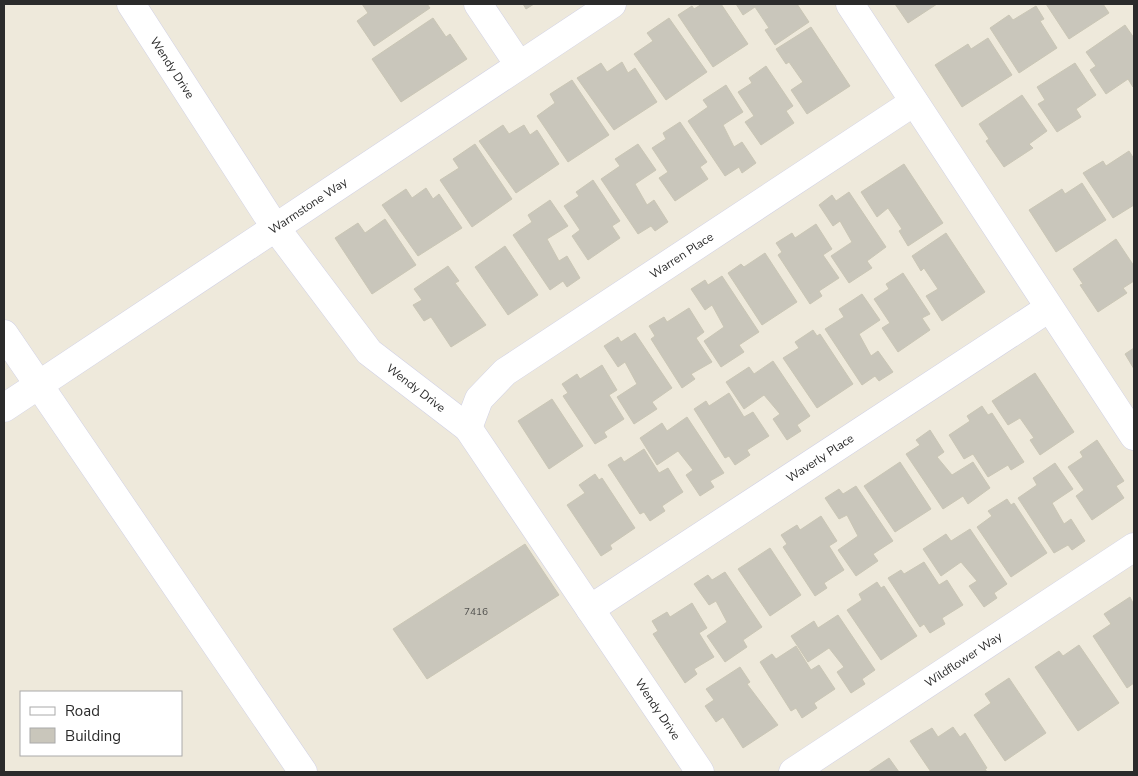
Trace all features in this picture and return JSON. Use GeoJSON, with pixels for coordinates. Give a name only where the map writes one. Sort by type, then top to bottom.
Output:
{"type":"FeatureCollection","features":[{"type":"Feature","properties":{"kind":"street","name":"Wendy Drive"},"geometry":{"type":"LineString","coordinates":[[131,4],[275,227],[369,352],[468,428],[700,772]]}},
{"type":"Feature","properties":{"kind":"street"},"geometry":{"type":"LineString","coordinates":[[478,4],[519,65]]}},
{"type":"Feature","properties":{"kind":"street","name":"Warmstone Way"},"geometry":{"type":"LineString","coordinates":[[4,408],[612,4]]}},
{"type":"Feature","properties":{"kind":"street"},"geometry":{"type":"LineString","coordinates":[[850,4],[1134,436]]}},
{"type":"Feature","properties":{"kind":"street","name":"Warren Place"},"geometry":{"type":"LineString","coordinates":[[468,428],[479,399],[505,372],[914,102]]}},
{"type":"Feature","properties":{"kind":"street","name":"Waverly Place"},"geometry":{"type":"LineString","coordinates":[[590,609],[1049,308]]}},
{"type":"Feature","properties":{"kind":"street"},"geometry":{"type":"LineString","coordinates":[[4,334],[303,772]]}},
{"type":"Feature","properties":{"kind":"street","name":"Wildflower Way"},"geometry":{"type":"LineString","coordinates":[[793,772],[1134,547]]}},
{"type":"Feature","properties":{"kind":"building"},"geometry":{"type":"Polygon","coordinates":[[[362,4],[427,4],[430,8],[374,46],[357,21],[368,13],[362,4]]]}},
{"type":"Feature","properties":{"kind":"building"},"geometry":{"type":"Polygon","coordinates":[[[523,4],[534,4],[526,9],[523,4]]]}},
{"type":"Feature","properties":{"kind":"building"},"geometry":{"type":"Polygon","coordinates":[[[702,4],[721,4],[748,44],[713,67],[678,15],[692,6],[694,9],[702,4]]]}},
{"type":"Feature","properties":{"kind":"building"},"geometry":{"type":"Polygon","coordinates":[[[736,4],[797,4],[809,22],[775,45],[765,30],[769,28],[755,7],[743,15],[736,4]]]}},
{"type":"Feature","properties":{"kind":"building"},"geometry":{"type":"Polygon","coordinates":[[[895,4],[937,4],[908,23],[895,4]]]}},
{"type":"Feature","properties":{"kind":"building"},"geometry":{"type":"Polygon","coordinates":[[[1046,4],[1103,4],[1109,13],[1069,39],[1046,4]]]}},
{"type":"Feature","properties":{"kind":"building"},"geometry":{"type":"Polygon","coordinates":[[[1036,6],[1044,19],[1040,21],[1057,48],[1019,73],[990,28],[1009,15],[1013,20],[1036,6]]]}},
{"type":"Feature","properties":{"kind":"building"},"geometry":{"type":"Polygon","coordinates":[[[433,18],[446,37],[450,34],[467,59],[401,102],[372,59],[433,18]]]}},
{"type":"Feature","properties":{"kind":"building"},"geometry":{"type":"Polygon","coordinates":[[[669,18],[707,72],[666,100],[634,54],[653,41],[647,33],[669,18]]]}},
{"type":"Feature","properties":{"kind":"building"},"geometry":{"type":"Polygon","coordinates":[[[1125,25],[1134,38],[1134,86],[1128,79],[1106,94],[1090,70],[1096,66],[1086,52],[1125,25]]]}},
{"type":"Feature","properties":{"kind":"building"},"geometry":{"type":"Polygon","coordinates":[[[811,27],[850,86],[807,114],[791,90],[803,82],[789,62],[786,64],[776,49],[811,27]]]}},
{"type":"Feature","properties":{"kind":"building"},"geometry":{"type":"Polygon","coordinates":[[[988,38],[1012,75],[962,107],[935,65],[968,44],[971,49],[988,38]]]}},
{"type":"Feature","properties":{"kind":"building"},"geometry":{"type":"Polygon","coordinates":[[[622,62],[628,73],[635,68],[657,102],[614,130],[577,78],[601,63],[607,72],[622,62]]]}},
{"type":"Feature","properties":{"kind":"building"},"geometry":{"type":"Polygon","coordinates":[[[1075,63],[1096,95],[1076,109],[1081,117],[1057,132],[1038,104],[1045,100],[1037,87],[1075,63]]]}},
{"type":"Feature","properties":{"kind":"building"},"geometry":{"type":"Polygon","coordinates":[[[766,66],[793,106],[786,111],[794,123],[761,145],[745,122],[754,116],[738,92],[752,83],[749,78],[766,66]]]}},
{"type":"Feature","properties":{"kind":"building"},"geometry":{"type":"Polygon","coordinates":[[[572,80],[609,135],[568,162],[537,116],[555,103],[550,94],[572,80]]]}},
{"type":"Feature","properties":{"kind":"building"},"geometry":{"type":"Polygon","coordinates":[[[726,85],[743,112],[723,125],[734,147],[742,142],[756,163],[742,173],[739,167],[725,176],[688,121],[708,107],[703,100],[726,85]]]}},
{"type":"Feature","properties":{"kind":"building"},"geometry":{"type":"Polygon","coordinates":[[[1022,95],[1047,131],[1029,144],[1033,148],[1004,167],[986,141],[989,139],[979,124],[1022,95]]]}},
{"type":"Feature","properties":{"kind":"building"},"geometry":{"type":"Polygon","coordinates":[[[680,122],[707,162],[700,167],[708,179],[675,201],[659,178],[668,172],[652,148],[666,139],[663,133],[680,122]]]}},
{"type":"Feature","properties":{"kind":"building"},"geometry":{"type":"Polygon","coordinates":[[[503,125],[509,134],[524,125],[530,135],[537,130],[559,164],[516,193],[479,141],[503,125]]]}},
{"type":"Feature","properties":{"kind":"building"},"geometry":{"type":"Polygon","coordinates":[[[475,144],[512,199],[472,227],[440,180],[459,168],[453,159],[475,144]]]}},
{"type":"Feature","properties":{"kind":"building"},"geometry":{"type":"Polygon","coordinates":[[[638,144],[656,170],[635,184],[647,205],[654,200],[668,222],[655,231],[651,226],[638,234],[601,179],[620,166],[615,159],[638,144]]]}},
{"type":"Feature","properties":{"kind":"building"},"geometry":{"type":"Polygon","coordinates":[[[1129,151],[1134,159],[1134,205],[1113,218],[1083,173],[1103,161],[1106,166],[1129,151]]]}},
{"type":"Feature","properties":{"kind":"building"},"geometry":{"type":"Polygon","coordinates":[[[904,164],[943,223],[908,246],[899,231],[902,229],[888,208],[877,217],[861,192],[904,164]]]}},
{"type":"Feature","properties":{"kind":"building"},"geometry":{"type":"Polygon","coordinates":[[[593,180],[620,221],[612,226],[620,238],[588,260],[572,236],[580,230],[564,206],[579,196],[576,192],[593,180]]]}},
{"type":"Feature","properties":{"kind":"building"},"geometry":{"type":"Polygon","coordinates":[[[1082,183],[1106,220],[1056,252],[1029,210],[1062,189],[1065,194],[1082,183]]]}},
{"type":"Feature","properties":{"kind":"building"},"geometry":{"type":"Polygon","coordinates":[[[426,188],[433,199],[439,194],[462,228],[418,256],[382,205],[406,189],[412,198],[426,188]]]}},
{"type":"Feature","properties":{"kind":"building"},"geometry":{"type":"Polygon","coordinates":[[[849,192],[886,247],[867,261],[872,268],[849,283],[831,256],[852,242],[840,221],[833,226],[819,205],[832,195],[836,201],[849,192]]]}},
{"type":"Feature","properties":{"kind":"building"},"geometry":{"type":"Polygon","coordinates":[[[550,200],[568,226],[547,239],[559,261],[567,256],[580,278],[567,287],[563,281],[550,290],[513,235],[532,222],[528,215],[550,200]]]}},
{"type":"Feature","properties":{"kind":"building"},"geometry":{"type":"Polygon","coordinates":[[[385,219],[416,265],[372,294],[335,238],[358,223],[365,233],[385,219]]]}},
{"type":"Feature","properties":{"kind":"building"},"geometry":{"type":"Polygon","coordinates":[[[816,224],[832,249],[823,255],[839,278],[819,291],[822,296],[810,304],[778,255],[782,252],[776,243],[792,233],[795,238],[816,224]]]}},
{"type":"Feature","properties":{"kind":"building"},"geometry":{"type":"Polygon","coordinates":[[[946,233],[985,292],[942,321],[926,296],[938,289],[924,268],[921,271],[912,256],[946,233]]]}},
{"type":"Feature","properties":{"kind":"building"},"geometry":{"type":"Polygon","coordinates":[[[1116,239],[1134,266],[1134,281],[1123,288],[1127,293],[1098,312],[1080,285],[1083,284],[1073,269],[1116,239]]]}},
{"type":"Feature","properties":{"kind":"building"},"geometry":{"type":"Polygon","coordinates":[[[505,246],[538,295],[508,315],[475,267],[505,246]]]}},
{"type":"Feature","properties":{"kind":"building"},"geometry":{"type":"Polygon","coordinates":[[[765,253],[797,302],[762,325],[728,273],[741,264],[744,267],[765,253]]]}},
{"type":"Feature","properties":{"kind":"building"},"geometry":{"type":"Polygon","coordinates":[[[448,266],[459,281],[455,283],[486,325],[451,347],[431,317],[424,321],[413,305],[422,300],[414,289],[448,266]]]}},
{"type":"Feature","properties":{"kind":"building"},"geometry":{"type":"Polygon","coordinates":[[[903,273],[930,314],[922,318],[930,330],[898,352],[882,328],[890,323],[874,299],[889,289],[886,284],[903,273]]]}},
{"type":"Feature","properties":{"kind":"building"},"geometry":{"type":"Polygon","coordinates":[[[722,276],[759,332],[739,345],[744,352],[721,367],[704,341],[724,327],[712,305],[705,310],[691,289],[705,280],[708,285],[722,276]]]}},
{"type":"Feature","properties":{"kind":"building"},"geometry":{"type":"Polygon","coordinates":[[[862,294],[880,320],[859,334],[871,356],[878,351],[893,372],[879,381],[875,376],[862,385],[825,329],[844,317],[839,309],[862,294]]]}},
{"type":"Feature","properties":{"kind":"building"},"geometry":{"type":"Polygon","coordinates":[[[689,308],[704,332],[696,338],[712,362],[691,374],[695,379],[682,388],[651,339],[655,336],[649,326],[664,317],[667,322],[689,308]]]}},
{"type":"Feature","properties":{"kind":"building"},"geometry":{"type":"Polygon","coordinates":[[[813,330],[817,336],[820,334],[853,384],[817,408],[783,358],[799,348],[795,342],[813,330]]]}},
{"type":"Feature","properties":{"kind":"building"},"geometry":{"type":"Polygon","coordinates":[[[635,333],[672,388],[652,402],[657,409],[634,424],[617,397],[637,384],[625,362],[618,367],[604,346],[618,337],[621,342],[635,333]]]}},
{"type":"Feature","properties":{"kind":"building"},"geometry":{"type":"Polygon","coordinates":[[[1134,348],[1134,369],[1125,354],[1134,348]]]}},
{"type":"Feature","properties":{"kind":"building"},"geometry":{"type":"Polygon","coordinates":[[[773,361],[810,416],[797,425],[801,431],[787,440],[773,419],[780,414],[764,395],[744,409],[726,382],[749,367],[754,374],[773,361]]]}},
{"type":"Feature","properties":{"kind":"building"},"geometry":{"type":"Polygon","coordinates":[[[602,365],[617,390],[609,395],[624,419],[604,432],[607,437],[595,444],[563,396],[568,393],[562,384],[577,374],[580,379],[602,365]]]}},
{"type":"Feature","properties":{"kind":"building"},"geometry":{"type":"Polygon","coordinates":[[[1035,373],[1074,432],[1040,455],[1030,440],[1034,438],[1020,418],[1008,425],[992,401],[1035,373]]]}},
{"type":"Feature","properties":{"kind":"building"},"geometry":{"type":"Polygon","coordinates":[[[729,393],[744,417],[753,412],[769,436],[747,450],[750,455],[735,465],[729,456],[725,458],[694,409],[706,401],[709,406],[729,393]]]}},
{"type":"Feature","properties":{"kind":"building"},"geometry":{"type":"Polygon","coordinates":[[[552,399],[583,446],[549,469],[518,421],[552,399]]]}},
{"type":"Feature","properties":{"kind":"building"},"geometry":{"type":"Polygon","coordinates":[[[982,406],[988,415],[992,413],[1024,462],[1011,470],[1008,465],[988,477],[973,454],[964,459],[949,435],[970,421],[967,416],[982,406]]]}},
{"type":"Feature","properties":{"kind":"building"},"geometry":{"type":"Polygon","coordinates":[[[687,417],[724,473],[710,481],[714,487],[700,496],[686,475],[693,470],[678,451],[657,465],[640,438],[662,423],[667,431],[687,417]]]}},
{"type":"Feature","properties":{"kind":"building"},"geometry":{"type":"Polygon","coordinates":[[[930,430],[944,452],[937,457],[952,475],[973,462],[990,488],[968,504],[963,496],[943,509],[906,454],[920,445],[916,440],[930,430]]]}},
{"type":"Feature","properties":{"kind":"building"},"geometry":{"type":"Polygon","coordinates":[[[1097,440],[1124,481],[1116,486],[1124,498],[1092,520],[1076,496],[1084,490],[1068,467],[1083,457],[1080,452],[1097,440]]]}},
{"type":"Feature","properties":{"kind":"building"},"geometry":{"type":"Polygon","coordinates":[[[644,449],[659,473],[668,468],[683,492],[662,506],[665,511],[650,521],[644,512],[640,514],[608,465],[621,457],[624,462],[644,449]]]}},
{"type":"Feature","properties":{"kind":"building"},"geometry":{"type":"Polygon","coordinates":[[[900,462],[931,509],[895,532],[864,486],[900,462]]]}},
{"type":"Feature","properties":{"kind":"building"},"geometry":{"type":"Polygon","coordinates":[[[1055,463],[1073,489],[1052,503],[1064,524],[1071,519],[1085,541],[1072,550],[1068,545],[1054,553],[1018,498],[1037,485],[1033,478],[1055,463]]]}},
{"type":"Feature","properties":{"kind":"building"},"geometry":{"type":"Polygon","coordinates":[[[595,474],[599,480],[602,478],[635,528],[610,545],[612,549],[601,556],[567,505],[585,493],[579,485],[595,474]]]}},
{"type":"Feature","properties":{"kind":"building"},"geometry":{"type":"Polygon","coordinates":[[[856,486],[893,541],[873,554],[878,561],[856,576],[838,550],[858,536],[847,515],[839,519],[825,498],[839,489],[843,494],[856,486]]]}},
{"type":"Feature","properties":{"kind":"building"},"geometry":{"type":"Polygon","coordinates":[[[1007,499],[1011,505],[1014,503],[1047,553],[1011,577],[977,527],[992,516],[988,511],[1007,499]]]}},
{"type":"Feature","properties":{"kind":"building"},"geometry":{"type":"Polygon","coordinates":[[[821,516],[837,541],[829,546],[844,570],[824,583],[827,588],[815,596],[783,547],[787,544],[781,535],[797,525],[800,530],[821,516]]]}},
{"type":"Feature","properties":{"kind":"building"},"geometry":{"type":"Polygon","coordinates":[[[970,529],[1007,584],[994,593],[997,598],[984,607],[969,586],[977,581],[961,562],[941,576],[923,549],[946,534],[951,541],[970,529]]]}},
{"type":"Feature","properties":{"kind":"building"},"geometry":{"type":"Polygon","coordinates":[[[525,544],[559,595],[427,679],[393,629],[525,544]]]}},
{"type":"Feature","properties":{"kind":"building"},"geometry":{"type":"Polygon","coordinates":[[[770,548],[801,595],[770,616],[738,569],[770,548]]]}},
{"type":"Feature","properties":{"kind":"building"},"geometry":{"type":"Polygon","coordinates":[[[924,562],[939,585],[947,580],[963,605],[942,618],[945,624],[930,633],[924,624],[920,627],[888,578],[901,570],[904,574],[924,562]]]}},
{"type":"Feature","properties":{"kind":"building"},"geometry":{"type":"Polygon","coordinates":[[[725,572],[762,627],[743,640],[747,647],[725,662],[707,636],[727,622],[716,601],[709,605],[694,584],[708,575],[712,580],[725,572]]]}},
{"type":"Feature","properties":{"kind":"building"},"geometry":{"type":"Polygon","coordinates":[[[877,582],[881,588],[884,586],[917,636],[881,660],[847,610],[862,600],[859,594],[877,582]]]}},
{"type":"Feature","properties":{"kind":"building"},"geometry":{"type":"Polygon","coordinates":[[[1130,597],[1134,605],[1134,683],[1127,688],[1093,636],[1111,624],[1104,614],[1130,597]]]}},
{"type":"Feature","properties":{"kind":"building"},"geometry":{"type":"Polygon","coordinates":[[[692,603],[707,628],[699,633],[714,657],[694,669],[697,674],[685,683],[653,634],[658,631],[652,621],[667,612],[670,617],[692,603]]]}},
{"type":"Feature","properties":{"kind":"building"},"geometry":{"type":"Polygon","coordinates":[[[838,615],[875,670],[862,679],[865,684],[851,693],[837,672],[844,667],[829,648],[808,662],[791,636],[814,621],[818,628],[838,615]]]}},
{"type":"Feature","properties":{"kind":"building"},"geometry":{"type":"Polygon","coordinates":[[[1079,645],[1119,703],[1078,731],[1035,667],[1059,651],[1063,656],[1079,645]]]}},
{"type":"Feature","properties":{"kind":"building"},"geometry":{"type":"Polygon","coordinates":[[[796,646],[811,670],[819,665],[835,689],[814,703],[817,708],[802,718],[796,708],[791,711],[760,662],[772,654],[776,659],[796,646]]]}},
{"type":"Feature","properties":{"kind":"building"},"geometry":{"type":"Polygon","coordinates":[[[740,667],[750,682],[747,684],[778,725],[743,748],[723,717],[716,722],[705,706],[714,700],[706,689],[740,667]]]}},
{"type":"Feature","properties":{"kind":"building"},"geometry":{"type":"Polygon","coordinates":[[[1009,678],[1046,733],[1005,761],[974,715],[991,703],[985,694],[1009,678]]]}},
{"type":"Feature","properties":{"kind":"building"},"geometry":{"type":"Polygon","coordinates":[[[953,727],[960,737],[965,733],[987,768],[985,769],[987,772],[931,772],[910,741],[932,728],[938,737],[953,727]]]}},
{"type":"Feature","properties":{"kind":"building"},"geometry":{"type":"Polygon","coordinates":[[[889,758],[899,772],[868,772],[889,758]]]}}]}
